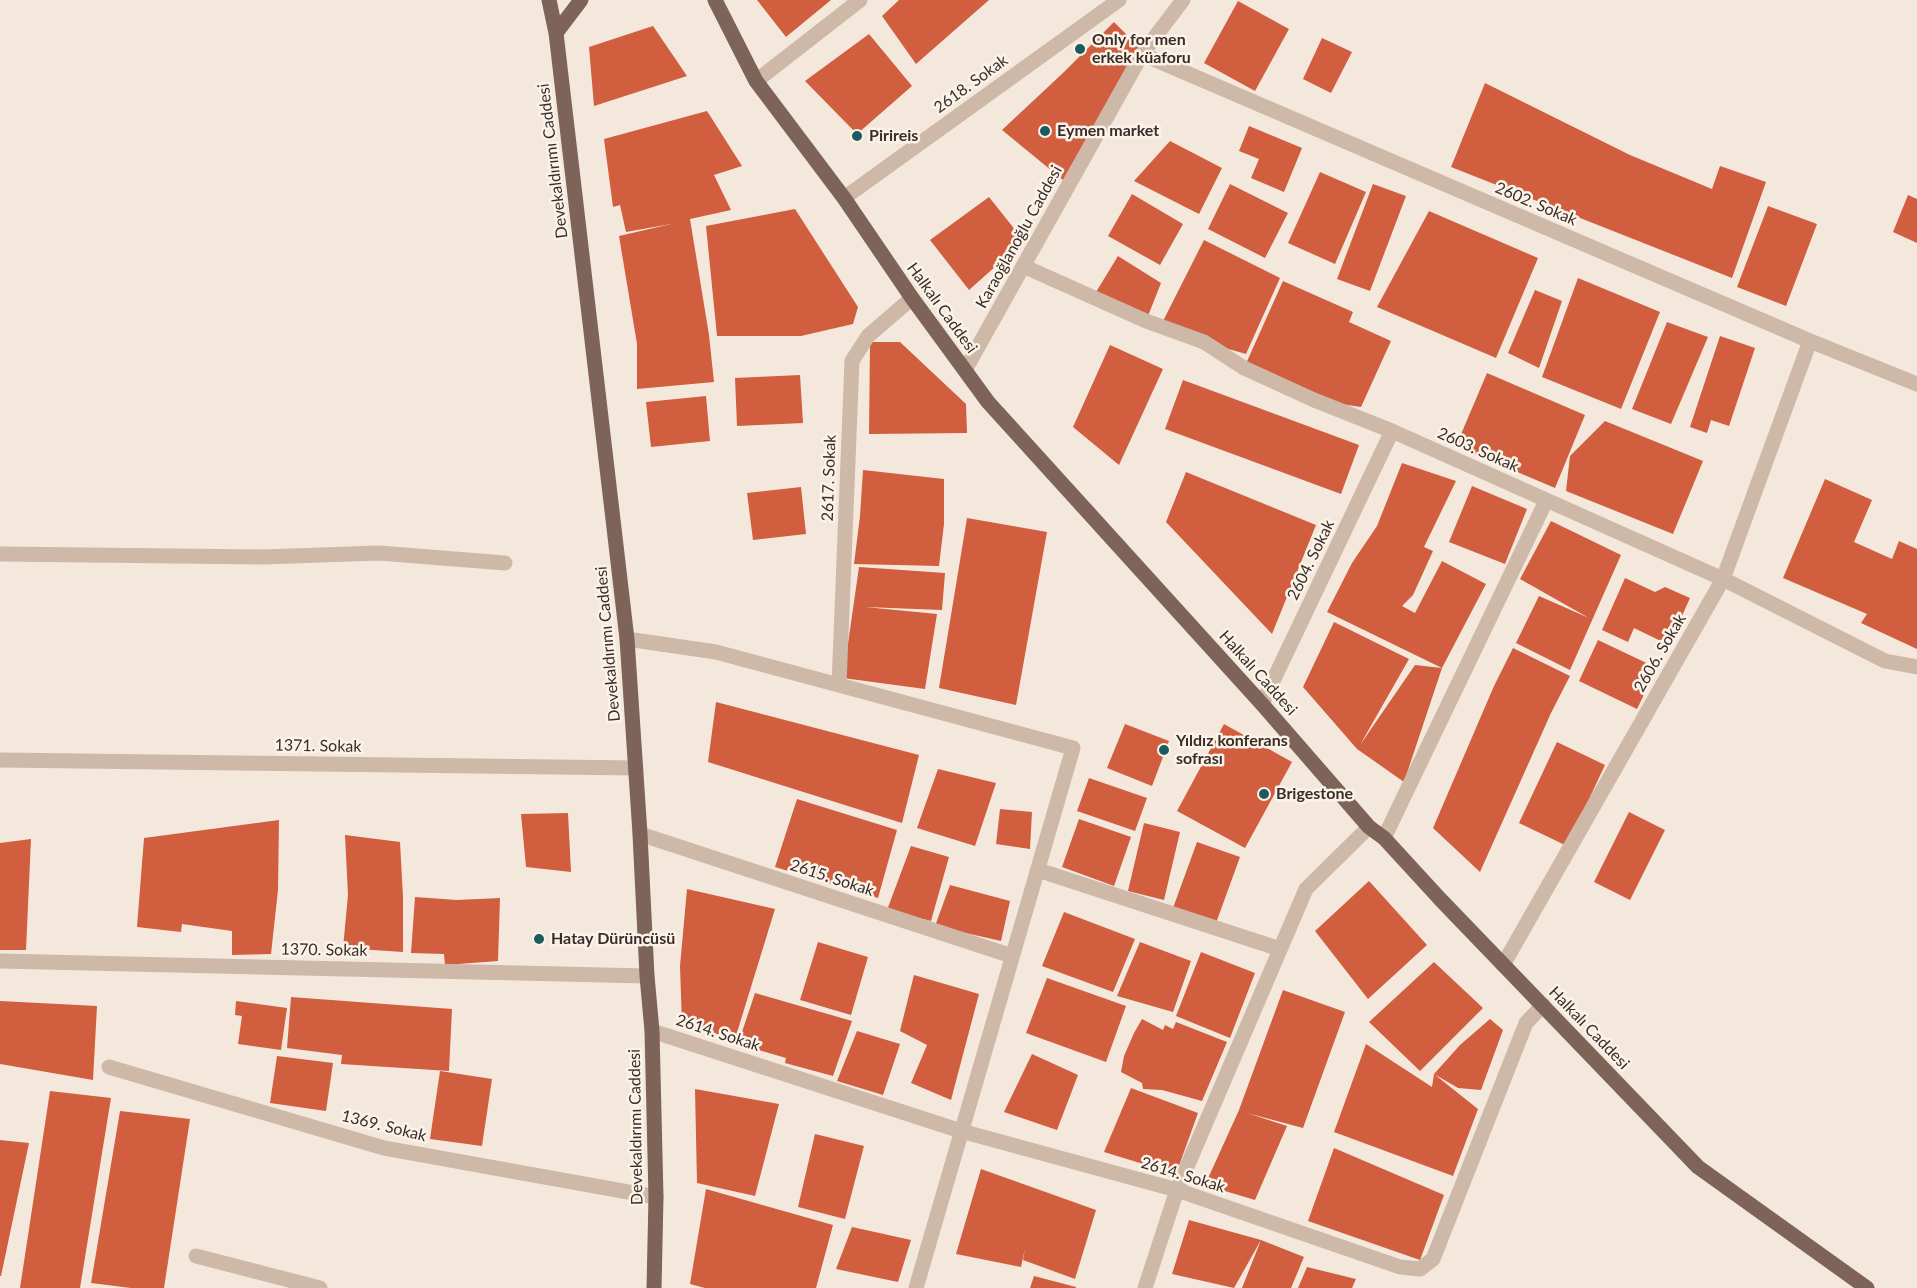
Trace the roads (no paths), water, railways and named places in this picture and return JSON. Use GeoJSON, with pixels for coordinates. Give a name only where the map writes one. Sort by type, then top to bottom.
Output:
{"type":"FeatureCollection","features":[{"type":"Feature","properties":{"kind":"main road","name":"Devekaldırımı Caddesi"},"geometry":{"type":"LineString","coordinates":[[549,0],[556,33],[627,639],[652,1031],[656,1197],[654,1288]]}},
{"type":"Feature","properties":{"kind":"main road"},"geometry":{"type":"LineString","coordinates":[[556,33],[580,0]]}},
{"type":"Feature","properties":{"kind":"main road","name":"Halkalı Caddesi"},"geometry":{"type":"LineString","coordinates":[[715,0],[756,81],[844,198],[912,298],[988,402],[1262,704],[1369,827],[1384,838],[1698,1167],[1867,1288]]}},
{"type":"Feature","properties":{"kind":"street"},"geometry":{"type":"LineString","coordinates":[[756,81],[860,0]]}},
{"type":"Feature","properties":{"kind":"street","name":"2618. Sokak"},"geometry":{"type":"LineString","coordinates":[[844,198],[1119,0]]}},
{"type":"Feature","properties":{"kind":"street","name":"Karaoğlanoğlu Caddesi"},"geometry":{"type":"LineString","coordinates":[[964,370],[1142,54],[1183,0]]}},
{"type":"Feature","properties":{"kind":"street","name":"2602. Sokak"},"geometry":{"type":"LineString","coordinates":[[1142,54],[1810,341],[1917,384]]}},
{"type":"Feature","properties":{"kind":"street","name":"2603. Sokak"},"geometry":{"type":"LineString","coordinates":[[1023,266],[1146,321],[1204,342],[1244,368],[1314,400],[1392,432],[1723,579],[1885,662],[1917,667]]}},
{"type":"Feature","properties":{"kind":"street","name":"2617. Sokak"},"geometry":{"type":"LineString","coordinates":[[839,684],[852,361],[868,336],[912,298]]}},
{"type":"Feature","properties":{"kind":"street","name":"2606. Sokak"},"geometry":{"type":"LineString","coordinates":[[1503,965],[1723,579],[1810,341]]}},
{"type":"Feature","properties":{"kind":"street","name":"2604. Sokak"},"geometry":{"type":"LineString","coordinates":[[1262,704],[1392,432]]}},
{"type":"Feature","properties":{"kind":"street"},"geometry":{"type":"LineString","coordinates":[[1384,838],[1546,501]]}},
{"type":"Feature","properties":{"kind":"street"},"geometry":{"type":"LineString","coordinates":[[0,554],[263,557],[379,553],[506,563]]}},
{"type":"Feature","properties":{"kind":"street"},"geometry":{"type":"LineString","coordinates":[[627,639],[716,652],[1073,748],[916,1288]]}},
{"type":"Feature","properties":{"kind":"street","name":"1371. Sokak"},"geometry":{"type":"LineString","coordinates":[[0,760],[636,768]]}},
{"type":"Feature","properties":{"kind":"street"},"geometry":{"type":"LineString","coordinates":[[1144,1288],[1177,1190],[1306,890],[1369,827]]}},
{"type":"Feature","properties":{"kind":"street","name":"2615. Sokak"},"geometry":{"type":"LineString","coordinates":[[640,834],[1012,956]]}},
{"type":"Feature","properties":{"kind":"street"},"geometry":{"type":"LineString","coordinates":[[1038,870],[1280,949]]}},
{"type":"Feature","properties":{"kind":"street","name":"1370. Sokak"},"geometry":{"type":"LineString","coordinates":[[0,961],[647,976]]}},
{"type":"Feature","properties":{"kind":"street","name":"2614. Sokak"},"geometry":{"type":"LineString","coordinates":[[652,1031],[961,1131],[1177,1190],[1400,1267],[1420,1269],[1433,1259],[1526,1023],[1543,1005]]}},
{"type":"Feature","properties":{"kind":"street","name":"1369. Sokak"},"geometry":{"type":"LineString","coordinates":[[109,1067],[384,1148],[656,1197]]}},
{"type":"Feature","properties":{"kind":"street"},"geometry":{"type":"LineString","coordinates":[[196,1256],[320,1288]]}},
{"type":"Feature","properties":{"kind":"place","name":"Only for men erkek küaforu"},"geometry":{"type":"Point","coordinates":[1080,49]}},
{"type":"Feature","properties":{"kind":"place","name":"Eymen market"},"geometry":{"type":"Point","coordinates":[1045,131]}},
{"type":"Feature","properties":{"kind":"place","name":"Pirireis"},"geometry":{"type":"Point","coordinates":[857,136]}},
{"type":"Feature","properties":{"kind":"place","name":"Yıldız konferans sofrası"},"geometry":{"type":"Point","coordinates":[1164,750]}},
{"type":"Feature","properties":{"kind":"place","name":"Brigestone"},"geometry":{"type":"Point","coordinates":[1264,794]}},
{"type":"Feature","properties":{"kind":"place","name":"Hatay Dürüncüsü"},"geometry":{"type":"Point","coordinates":[539,939]}}]}
